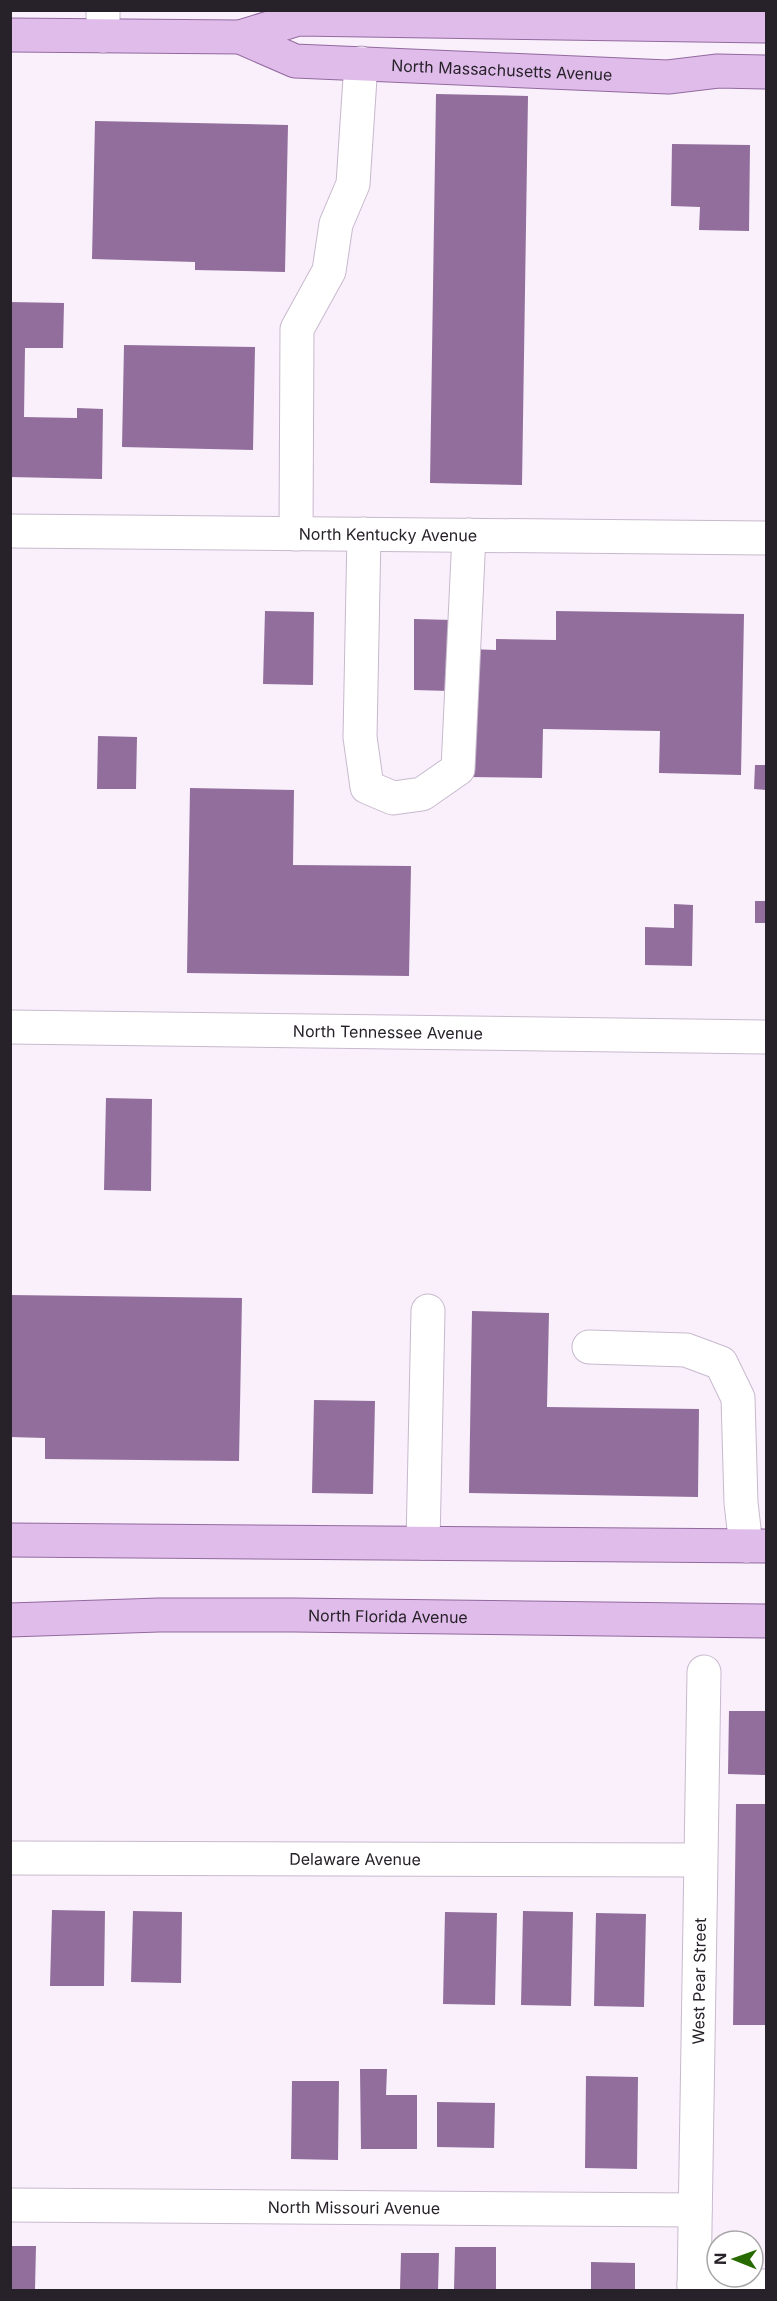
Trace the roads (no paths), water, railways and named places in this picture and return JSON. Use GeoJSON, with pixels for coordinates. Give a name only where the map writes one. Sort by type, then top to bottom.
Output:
{"type":"FeatureCollection","features":[{"type":"Feature","properties":{"kind":"main road","name":"North Massachusetts Avenue"},"geometry":{"type":"LineString","coordinates":[[240,37],[298,19],[435,16],[646,17],[766,26]]}},
{"type":"Feature","properties":{"kind":"main road","name":"North Massachusetts Avenue"},"geometry":{"type":"LineString","coordinates":[[10,35],[103,23],[240,37],[295,61],[668,77],[718,71],[766,72]]}},
{"type":"Feature","properties":{"kind":"main road"},"geometry":{"type":"LineString","coordinates":[[10,1540],[757,1546]]}},
{"type":"Feature","properties":{"kind":"main road","name":"North Florida Avenue"},"geometry":{"type":"LineString","coordinates":[[10,1620],[159,1615],[293,1615],[766,1621]]}},
{"type":"Feature","properties":{"kind":"street"},"geometry":{"type":"LineString","coordinates":[[296,534],[297,329],[329,271],[336,224],[353,184],[361,63]]}},
{"type":"Feature","properties":{"kind":"street","name":"North Kentucky Avenue"},"geometry":{"type":"LineString","coordinates":[[10,531],[766,537]]}},
{"type":"Feature","properties":{"kind":"street"},"geometry":{"type":"LineString","coordinates":[[364,534],[360,737],[368,787],[393,798],[422,794],[458,769],[469,535]]}},
{"type":"Feature","properties":{"kind":"street","name":"North Tennessee Avenue"},"geometry":{"type":"LineString","coordinates":[[10,1027],[766,1037]]}},
{"type":"Feature","properties":{"kind":"street"},"geometry":{"type":"LineString","coordinates":[[423,1543],[428,1311]]}},
{"type":"Feature","properties":{"kind":"street"},"geometry":{"type":"LineString","coordinates":[[589,1347],[686,1350],[721,1363],[738,1398],[741,1503],[757,1546]]}},
{"type":"Feature","properties":{"kind":"street","name":"West Pear Street"},"geometry":{"type":"LineString","coordinates":[[694,2287],[704,1672]]}},
{"type":"Feature","properties":{"kind":"street","name":"Delaware Avenue"},"geometry":{"type":"LineString","coordinates":[[10,1858],[700,1860]]}},
{"type":"Feature","properties":{"kind":"street","name":"North Missouri Avenue"},"geometry":{"type":"LineString","coordinates":[[10,2205],[695,2211]]}},
{"type":"Feature","properties":{"kind":"street"},"geometry":{"type":"LineString","coordinates":[[694,2287],[766,2286]]}}]}
